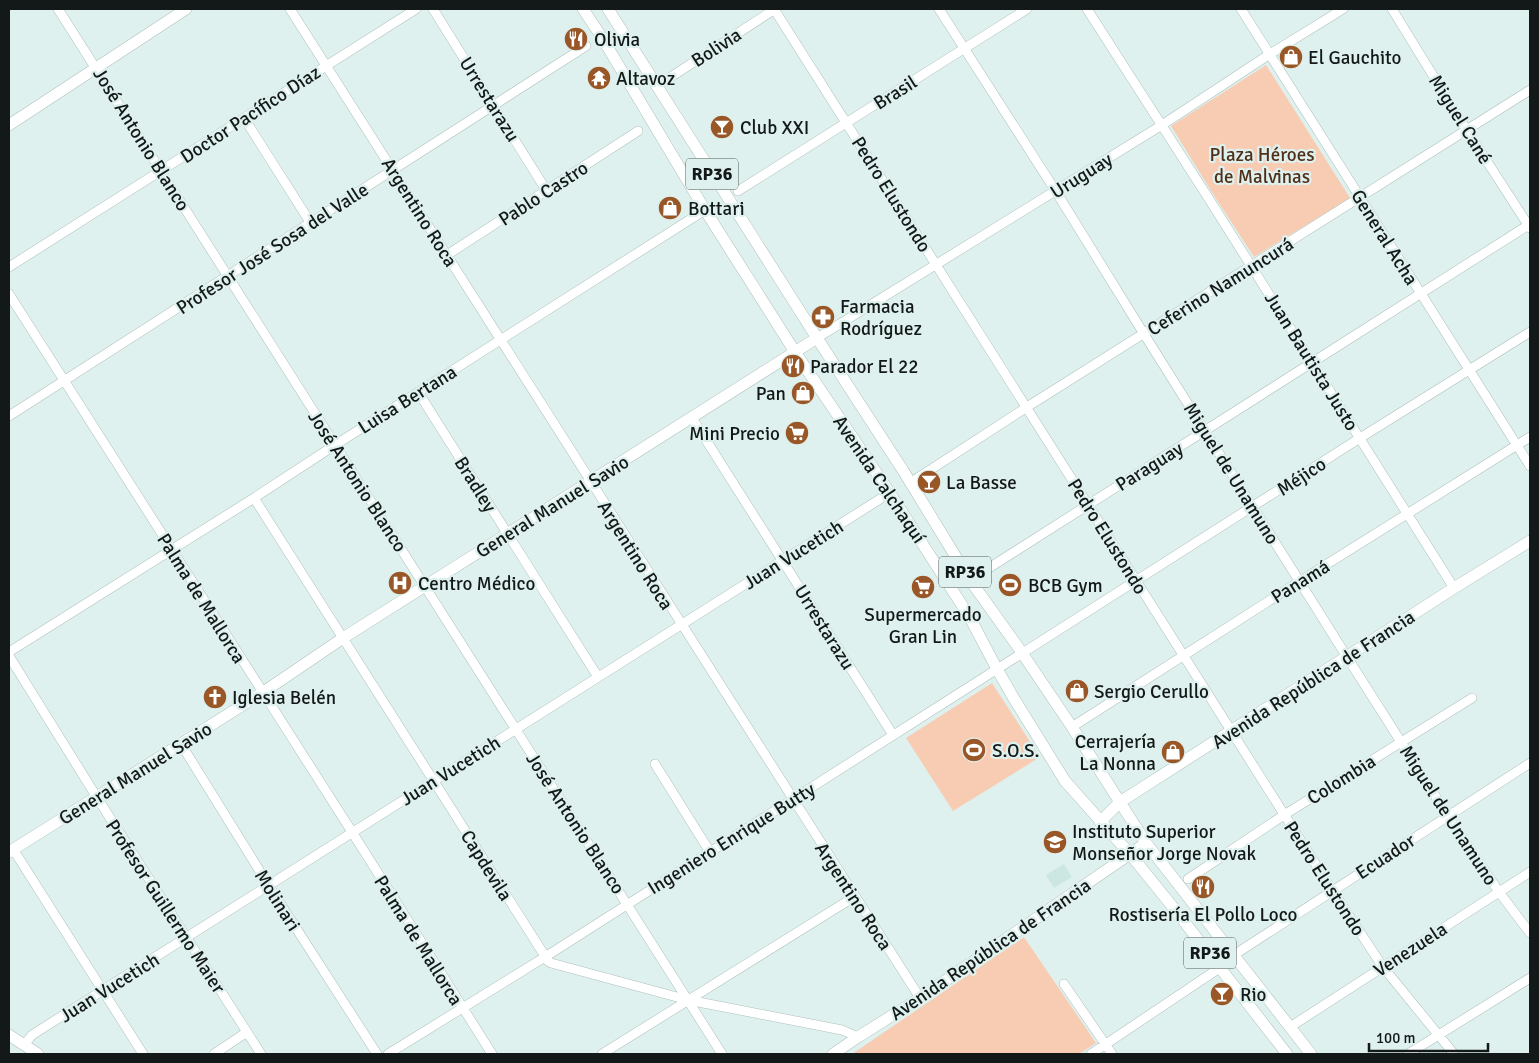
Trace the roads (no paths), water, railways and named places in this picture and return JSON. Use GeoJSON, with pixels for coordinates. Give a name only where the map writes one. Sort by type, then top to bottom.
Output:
{"type":"FeatureCollection","features":[{"type":"Feature","properties":{"kind":"main road"},"geometry":{"type":"LineString","coordinates":[[9,125],[186,9]]}},
{"type":"Feature","properties":{"kind":"main road","name":"Avenida Calchaquí"},"geometry":{"type":"LineString","coordinates":[[583,9],[704,210],[795,352],[970,616],[997,670],[1065,781],[1130,854],[1221,967],[1287,1054]]}},
{"type":"Feature","properties":{"kind":"main road","name":"Avenida Calchaquí"},"geometry":{"type":"LineString","coordinates":[[608,9],[970,580],[1072,727],[1146,843],[1311,1054]]}},
{"type":"Feature","properties":{"kind":"main road","name":"General Manuel Savio"},"geometry":{"type":"LineString","coordinates":[[11,851],[817,338]]}},
{"type":"Feature","properties":{"kind":"main road","name":"Avenida República de Francia"},"geometry":{"type":"LineString","coordinates":[[1100,822],[1120,802],[1530,541]]}},
{"type":"Feature","properties":{"kind":"main road","name":"Avenida República de Francia"},"geometry":{"type":"LineString","coordinates":[[833,1054],[920,998],[1146,843]]}},
{"type":"Feature","properties":{"kind":"main road"},"geometry":{"type":"LineString","coordinates":[[9,1035],[38,1054]]}},
{"type":"Feature","properties":{"kind":"street","name":"José Antonio Blanco"},"geometry":{"type":"LineString","coordinates":[[58,9],[97,67],[722,1054]]}},
{"type":"Feature","properties":{"kind":"street","name":"Argentino Roca"},"geometry":{"type":"LineString","coordinates":[[290,9],[920,998]]}},
{"type":"Feature","properties":{"kind":"street","name":"Doctor Pacífico Díaz"},"geometry":{"type":"LineString","coordinates":[[9,267],[416,9]]}},
{"type":"Feature","properties":{"kind":"street","name":"Urrestarazu"},"geometry":{"type":"LineString","coordinates":[[434,9],[546,190]]}},
{"type":"Feature","properties":{"kind":"street","name":"Bolivia"},"geometry":{"type":"LineString","coordinates":[[657,86],[774,9]]}},
{"type":"Feature","properties":{"kind":"street","name":"Pedro Elustondo"},"geometry":{"type":"LineString","coordinates":[[774,9],[1332,890],[1383,967],[1454,1054]]}},
{"type":"Feature","properties":{"kind":"street","name":"Miguel de Unamuno"},"geometry":{"type":"LineString","coordinates":[[939,9],[1055,190],[1448,816],[1499,892],[1530,933]]}},
{"type":"Feature","properties":{"kind":"street","name":"Brasil"},"geometry":{"type":"LineString","coordinates":[[738,191],[1027,9]]}},
{"type":"Feature","properties":{"kind":"street","name":"Juan Bautista Justo"},"geometry":{"type":"LineString","coordinates":[[1087,9],[1313,362],[1454,588]]}},
{"type":"Feature","properties":{"kind":"street","name":"General Acha"},"geometry":{"type":"LineString","coordinates":[[1241,9],[1530,466]]}},
{"type":"Feature","properties":{"kind":"street","name":"Uruguay"},"geometry":{"type":"LineString","coordinates":[[817,338],[1162,125],[1270,54],[1343,9]]}},
{"type":"Feature","properties":{"kind":"street","name":"Miguel Cané"},"geometry":{"type":"LineString","coordinates":[[1392,9],[1466,129],[1530,226]]}},
{"type":"Feature","properties":{"kind":"street","name":"Profesor José Sosa del Valle"},"geometry":{"type":"LineString","coordinates":[[9,416],[586,46]]}},
{"type":"Feature","properties":{"kind":"street","name":"Ceferino Namuncurá"},"geometry":{"type":"LineString","coordinates":[[910,483],[1027,407],[1530,90]]}},
{"type":"Feature","properties":{"kind":"street"},"geometry":{"type":"LineString","coordinates":[[244,118],[310,222]]}},
{"type":"Feature","properties":{"kind":"street","name":"Pablo Castro"},"geometry":{"type":"LineString","coordinates":[[447,255],[638,131]]}},
{"type":"Feature","properties":{"kind":"street","name":"Luisa Bertana"},"geometry":{"type":"LineString","coordinates":[[9,654],[704,210]]}},
{"type":"Feature","properties":{"kind":"street","name":"Paraguay"},"geometry":{"type":"LineString","coordinates":[[970,580],[1530,226]]}},
{"type":"Feature","properties":{"kind":"street","name":"Palma de Mallorca"},"geometry":{"type":"LineString","coordinates":[[9,294],[492,1054]]}},
{"type":"Feature","properties":{"kind":"street","name":"Méjico"},"geometry":{"type":"LineString","coordinates":[[1022,654],[1530,332]]}},
{"type":"Feature","properties":{"kind":"street","name":"Bradley"},"geometry":{"type":"LineString","coordinates":[[418,392],[598,677]]}},
{"type":"Feature","properties":{"kind":"street","name":"Urrestarazu"},"geometry":{"type":"LineString","coordinates":[[692,418],[893,735]]}},
{"type":"Feature","properties":{"kind":"street","name":"Panamá"},"geometry":{"type":"LineString","coordinates":[[1072,727],[1530,437]]}},
{"type":"Feature","properties":{"kind":"street","name":"Capdevila"},"geometry":{"type":"LineString","coordinates":[[254,498],[545,957]]}},
{"type":"Feature","properties":{"kind":"street","name":"Juan Vucetich"},"geometry":{"type":"LineString","coordinates":[[24,1045],[32,1035],[880,499]]}},
{"type":"Feature","properties":{"kind":"street","name":"Profesor Guillermo Maier"},"geometry":{"type":"LineString","coordinates":[[9,654],[96,796],[261,1054]]}},
{"type":"Feature","properties":{"kind":"street","name":"Ingeniero Enrique Butty"},"geometry":{"type":"LineString","coordinates":[[388,1054],[545,957],[1022,654]]}},
{"type":"Feature","properties":{"kind":"street","name":"Colombia"},"geometry":{"type":"LineString","coordinates":[[1188,879],[1284,815],[1472,698]]}},
{"type":"Feature","properties":{"kind":"street","name":"Molinari"},"geometry":{"type":"LineString","coordinates":[[181,744],[269,886],[377,1054]]}},
{"type":"Feature","properties":{"kind":"street","name":"Ecuador"},"geometry":{"type":"LineString","coordinates":[[1240,951],[1530,762]]}},
{"type":"Feature","properties":{"kind":"street"},"geometry":{"type":"LineString","coordinates":[[654,764],[710,852]]}},
{"type":"Feature","properties":{"kind":"street"},"geometry":{"type":"LineString","coordinates":[[11,851],[143,1054]]}},
{"type":"Feature","properties":{"kind":"street","name":"Venezuela"},"geometry":{"type":"LineString","coordinates":[[1290,1027],[1530,872]]}},
{"type":"Feature","properties":{"kind":"street"},"geometry":{"type":"LineString","coordinates":[[602,1054],[854,897]]}},
{"type":"Feature","properties":{"kind":"street"},"geometry":{"type":"LineString","coordinates":[[545,957],[551,963],[688,1000],[842,1030],[858,1037]]}},
{"type":"Feature","properties":{"kind":"street"},"geometry":{"type":"LineString","coordinates":[[1091,1054],[1221,967]]}},
{"type":"Feature","properties":{"kind":"street"},"geometry":{"type":"LineString","coordinates":[[1408,1054],[1530,978]]}},
{"type":"Feature","properties":{"kind":"street"},"geometry":{"type":"LineString","coordinates":[[1064,984],[1112,1054]]}},
{"type":"Feature","properties":{"kind":"street"},"geometry":{"type":"LineString","coordinates":[[214,1054],[247,1032]]}},
{"type":"Feature","properties":{"kind":"place","name":"Olivia"},"geometry":{"type":"Point","coordinates":[576,39]}},
{"type":"Feature","properties":{"kind":"place","name":"El Gauchito"},"geometry":{"type":"Point","coordinates":[1291,57]}},
{"type":"Feature","properties":{"kind":"place","name":"Altavoz"},"geometry":{"type":"Point","coordinates":[599,78]}},
{"type":"Feature","properties":{"kind":"place","name":"Club XXI"},"geometry":{"type":"Point","coordinates":[722,127]}},
{"type":"Feature","properties":{"kind":"place","name":"Bottari"},"geometry":{"type":"Point","coordinates":[670,208]}},
{"type":"Feature","properties":{"kind":"place","name":"Farmacia Rodríguez"},"geometry":{"type":"Point","coordinates":[823,317]}},
{"type":"Feature","properties":{"kind":"place","name":"Parador El 22"},"geometry":{"type":"Point","coordinates":[793,366]}},
{"type":"Feature","properties":{"kind":"place","name":"Pan"},"geometry":{"type":"Point","coordinates":[803,393]}},
{"type":"Feature","properties":{"kind":"place","name":"Mini Precio"},"geometry":{"type":"Point","coordinates":[797,433]}},
{"type":"Feature","properties":{"kind":"place","name":"La Basse"},"geometry":{"type":"Point","coordinates":[929,482]}},
{"type":"Feature","properties":{"kind":"place","name":"Centro Médico"},"geometry":{"type":"Point","coordinates":[400,583]}},
{"type":"Feature","properties":{"kind":"place","name":"BCB Gym"},"geometry":{"type":"Point","coordinates":[1010,585]}},
{"type":"Feature","properties":{"kind":"place","name":"Supermercado Gran Lin"},"geometry":{"type":"Point","coordinates":[923,587]}},
{"type":"Feature","properties":{"kind":"place","name":"Sergio Cerullo"},"geometry":{"type":"Point","coordinates":[1077,691]}},
{"type":"Feature","properties":{"kind":"place","name":"Iglesia Belén"},"geometry":{"type":"Point","coordinates":[215,697]}},
{"type":"Feature","properties":{"kind":"place","name":"S.O.S."},"geometry":{"type":"Point","coordinates":[974,750]}},
{"type":"Feature","properties":{"kind":"place","name":"Cerrajería La Nonna"},"geometry":{"type":"Point","coordinates":[1173,752]}},
{"type":"Feature","properties":{"kind":"place","name":"Instituto Superior Monseñor Jorge Novak"},"geometry":{"type":"Point","coordinates":[1055,842]}},
{"type":"Feature","properties":{"kind":"place","name":"Rostisería El Pollo Loco"},"geometry":{"type":"Point","coordinates":[1203,887]}},
{"type":"Feature","properties":{"kind":"place","name":"Rio"},"geometry":{"type":"Point","coordinates":[1222,994]}},
{"type":"Feature","properties":{"kind":"park label","name":"Plaza Héroes de Malvinas"},"geometry":{"type":"Point","coordinates":[1262,165]}}]}
